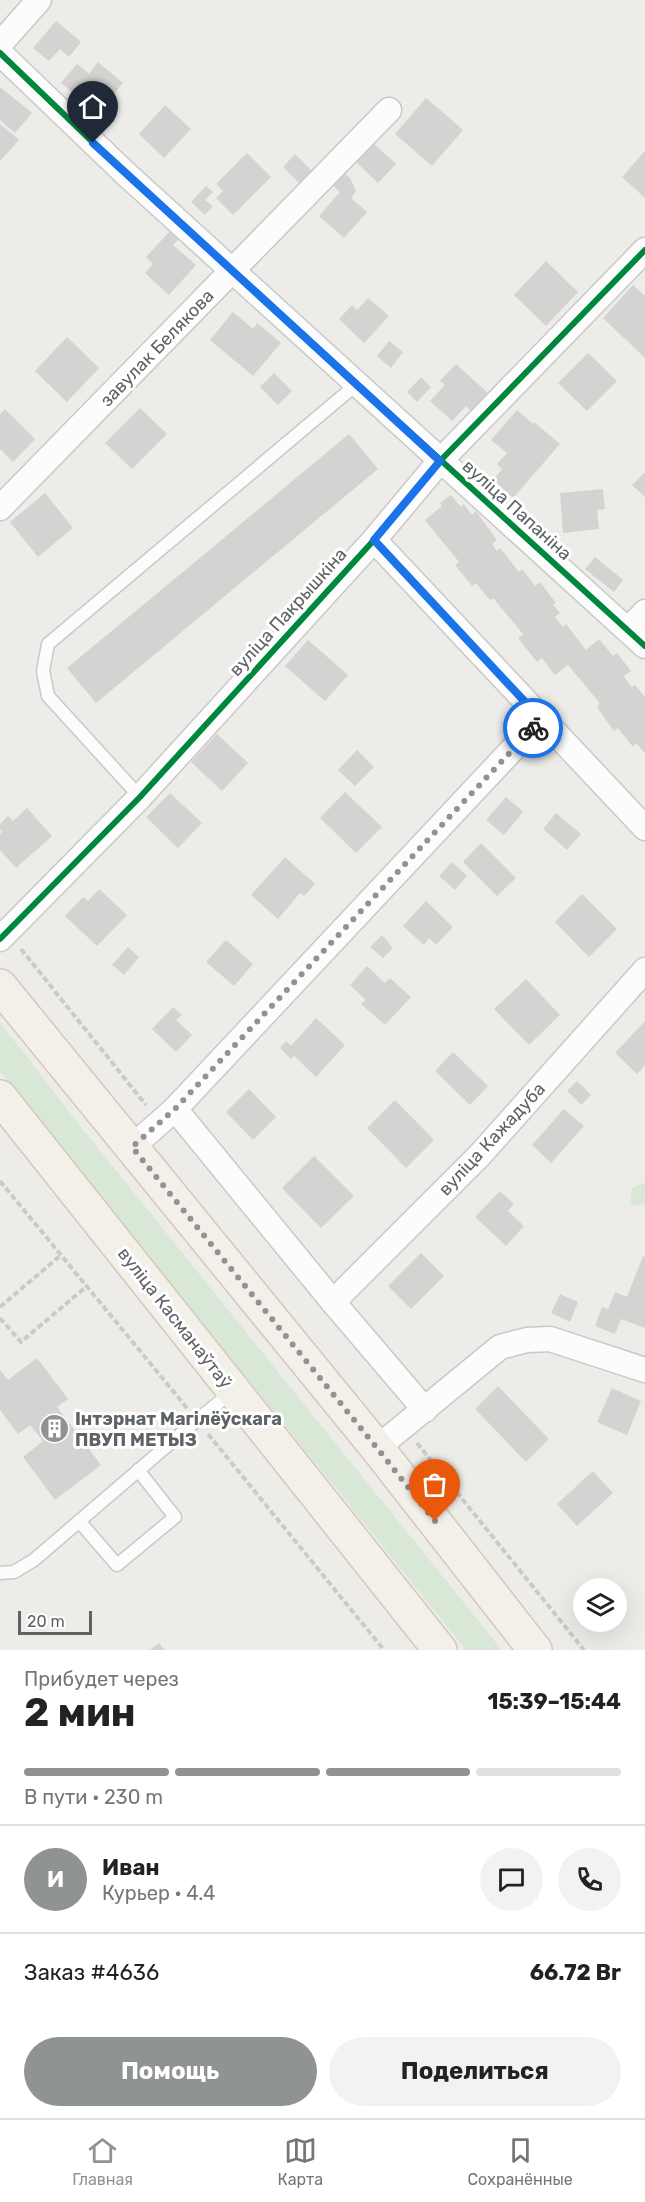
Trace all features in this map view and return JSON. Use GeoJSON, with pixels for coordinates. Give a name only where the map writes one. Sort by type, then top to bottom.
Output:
{"type":"FeatureCollection","features":[{"type":"Feature","properties":{"kind":"main road"},"geometry":{"type":"LineString","coordinates":[[0,986],[377,1448],[535,1650]]}},
{"type":"Feature","properties":{"kind":"main road","name":"вуліца Касманаўтаў"},"geometry":{"type":"LineString","coordinates":[[0,1097],[440,1650]]}},
{"type":"Feature","properties":{"kind":"street"},"geometry":{"type":"LineString","coordinates":[[0,44],[39,0]]}},
{"type":"Feature","properties":{"kind":"street","name":"вуліца Папаніна"},"geometry":{"type":"LineString","coordinates":[[0,53],[125,173],[636,638]]}},
{"type":"Feature","properties":{"kind":"street","name":"завулак Белякова"},"geometry":{"type":"LineString","coordinates":[[0,508],[389,110]]}},
{"type":"Feature","properties":{"kind":"street","name":"вуліца Пакрышкіна"},"geometry":{"type":"LineString","coordinates":[[0,939],[140,797],[374,540],[440,461],[645,250]]}},
{"type":"Feature","properties":{"kind":"street"},"geometry":{"type":"LineString","coordinates":[[374,540],[645,828]]}},
{"type":"Feature","properties":{"kind":"street"},"geometry":{"type":"LineString","coordinates":[[636,638],[645,612]]}},
{"type":"Feature","properties":{"kind":"street"},"geometry":{"type":"LineString","coordinates":[[132,1147],[175,1109],[541,719]]}},
{"type":"Feature","properties":{"kind":"street","name":"вуліца Кажадуба"},"geometry":{"type":"LineString","coordinates":[[333,1302],[479,1156],[643,976]]}},
{"type":"Feature","properties":{"kind":"street"},"geometry":{"type":"LineString","coordinates":[[175,1109],[425,1410]]}},
{"type":"Feature","properties":{"kind":"street"},"geometry":{"type":"LineString","coordinates":[[377,1448],[500,1347],[527,1340],[550,1339],[645,1370]]}},
{"type":"Feature","properties":{"kind":"lane"},"geometry":{"type":"LineString","coordinates":[[140,797],[48,696],[43,671],[48,644],[357,384]]}},
{"type":"Feature","properties":{"kind":"lane"},"geometry":{"type":"LineString","coordinates":[[0,1573],[14,1572],[33,1560],[233,1391]]}},
{"type":"Feature","properties":{"kind":"lane"},"geometry":{"type":"LineString","coordinates":[[79,1521],[117,1565],[175,1517],[138,1470]]}},
{"type":"Feature","properties":{"kind":"path"},"geometry":{"type":"LineString","coordinates":[[0,1307],[61,1255]]}},
{"type":"Feature","properties":{"kind":"path"},"geometry":{"type":"LineString","coordinates":[[0,1318],[21,1342],[87,1286]]}},
{"type":"Feature","properties":{"kind":"green space"},"geometry":{"type":"Polygon","coordinates":[[[0,1022],[85,1132],[502,1650],[466,1650],[0,1071],[0,1022]]]}},
{"type":"Feature","properties":{"kind":"green space"},"geometry":{"type":"Polygon","coordinates":[[[645,1183],[645,1204],[630,1206],[632,1188],[645,1183]]]}},
{"type":"Feature","properties":{"kind":"building"},"geometry":{"type":"Polygon","coordinates":[[[56,21],[81,42],[69,57],[60,49],[49,61],[33,48],[56,21]]]}},
{"type":"Feature","properties":{"kind":"building"},"geometry":{"type":"Polygon","coordinates":[[[98,62],[123,83],[98,113],[61,83],[77,64],[89,74],[98,62]]]}},
{"type":"Feature","properties":{"kind":"building"},"geometry":{"type":"Polygon","coordinates":[[[0,87],[32,113],[15,133],[0,120],[0,87]]]}},
{"type":"Feature","properties":{"kind":"building"},"geometry":{"type":"Polygon","coordinates":[[[426,98],[463,130],[432,166],[395,134],[426,98]]]}},
{"type":"Feature","properties":{"kind":"building"},"geometry":{"type":"Polygon","coordinates":[[[165,105],[191,129],[164,158],[139,134],[165,105]]]}},
{"type":"Feature","properties":{"kind":"building"},"geometry":{"type":"Polygon","coordinates":[[[0,124],[19,140],[0,161],[0,124]]]}},
{"type":"Feature","properties":{"kind":"building"},"geometry":{"type":"Polygon","coordinates":[[[373,143],[396,164],[378,183],[355,161],[373,143]]]}},
{"type":"Feature","properties":{"kind":"building"},"geometry":{"type":"Polygon","coordinates":[[[645,151],[645,198],[622,177],[645,151]]]}},
{"type":"Feature","properties":{"kind":"building"},"geometry":{"type":"Polygon","coordinates":[[[247,153],[271,177],[233,215],[216,198],[223,191],[216,184],[247,153]]]}},
{"type":"Feature","properties":{"kind":"building"},"geometry":{"type":"Polygon","coordinates":[[[295,154],[312,171],[299,183],[283,167],[295,154]]]}},
{"type":"Feature","properties":{"kind":"building"},"geometry":{"type":"Polygon","coordinates":[[[341,171],[350,178],[356,191],[351,198],[367,212],[344,238],[319,216],[340,192],[330,183],[341,171]]]}},
{"type":"Feature","properties":{"kind":"building"},"geometry":{"type":"Polygon","coordinates":[[[206,186],[213,192],[205,200],[213,206],[205,215],[191,202],[206,186]]]}},
{"type":"Feature","properties":{"kind":"building"},"geometry":{"type":"Polygon","coordinates":[[[170,231],[179,239],[173,245],[196,265],[169,295],[145,273],[153,264],[146,257],[170,231]]]}},
{"type":"Feature","properties":{"kind":"building"},"geometry":{"type":"Polygon","coordinates":[[[546,261],[578,292],[546,326],[514,295],[546,261]]]}},
{"type":"Feature","properties":{"kind":"building"},"geometry":{"type":"Polygon","coordinates":[[[633,285],[645,296],[645,358],[603,318],[633,285]]]}},
{"type":"Feature","properties":{"kind":"building"},"geometry":{"type":"Polygon","coordinates":[[[368,298],[389,316],[364,343],[339,319],[352,305],[357,310],[368,298]]]}},
{"type":"Feature","properties":{"kind":"building"},"geometry":{"type":"Polygon","coordinates":[[[233,312],[253,329],[257,323],[281,343],[253,376],[210,340],[233,312]]]}},
{"type":"Feature","properties":{"kind":"building"},"geometry":{"type":"Polygon","coordinates":[[[67,337],[99,368],[67,402],[35,371],[67,337]]]}},
{"type":"Feature","properties":{"kind":"building"},"geometry":{"type":"Polygon","coordinates":[[[389,341],[403,352],[391,368],[377,356],[389,341]]]}},
{"type":"Feature","properties":{"kind":"building"},"geometry":{"type":"Polygon","coordinates":[[[588,353],[617,381],[587,411],[558,383],[588,353]]]}},
{"type":"Feature","properties":{"kind":"building"},"geometry":{"type":"Polygon","coordinates":[[[456,364],[488,393],[471,411],[466,406],[452,421],[430,401],[445,385],[440,381],[456,364]]]}},
{"type":"Feature","properties":{"kind":"building"},"geometry":{"type":"Polygon","coordinates":[[[274,373],[292,391],[278,405],[260,387],[274,373]]]}},
{"type":"Feature","properties":{"kind":"building"},"geometry":{"type":"Polygon","coordinates":[[[421,377],[431,387],[417,402],[407,392],[421,377]]]}},
{"type":"Feature","properties":{"kind":"building"},"geometry":{"type":"Polygon","coordinates":[[[140,408],[167,434],[132,469],[105,443],[140,408]]]}},
{"type":"Feature","properties":{"kind":"building"},"geometry":{"type":"Polygon","coordinates":[[[5,409],[35,439],[13,462],[0,449],[0,414],[5,409]]]}},
{"type":"Feature","properties":{"kind":"building"},"geometry":{"type":"Polygon","coordinates":[[[517,410],[560,444],[513,498],[493,480],[502,469],[497,464],[507,453],[491,440],[517,410]]]}},
{"type":"Feature","properties":{"kind":"building"},"geometry":{"type":"Polygon","coordinates":[[[349,434],[378,469],[96,703],[67,668],[349,434]]]}},
{"type":"Feature","properties":{"kind":"building"},"geometry":{"type":"Polygon","coordinates":[[[645,472],[645,497],[632,485],[645,472]]]}},
{"type":"Feature","properties":{"kind":"building"},"geometry":{"type":"Polygon","coordinates":[[[603,489],[605,509],[597,510],[599,529],[563,533],[560,493],[603,489]]]}},
{"type":"Feature","properties":{"kind":"building"},"geometry":{"type":"Polygon","coordinates":[[[45,493],[73,528],[38,557],[10,522],[45,493]]]}},
{"type":"Feature","properties":{"kind":"building"},"geometry":{"type":"Polygon","coordinates":[[[451,495],[461,507],[464,504],[472,515],[476,511],[497,540],[492,544],[497,551],[500,548],[519,572],[522,569],[535,586],[540,582],[556,603],[553,604],[560,613],[555,617],[563,627],[566,624],[586,650],[599,639],[613,656],[617,653],[631,671],[624,676],[631,687],[635,685],[645,697],[645,753],[636,743],[633,747],[618,728],[614,731],[598,709],[599,702],[568,665],[555,675],[542,658],[537,662],[518,638],[523,634],[493,598],[490,600],[476,583],[472,586],[455,565],[459,562],[425,520],[442,506],[440,503],[451,495]]]}},
{"type":"Feature","properties":{"kind":"building"},"geometry":{"type":"Polygon","coordinates":[[[595,557],[623,580],[614,592],[585,569],[595,557]]]}},
{"type":"Feature","properties":{"kind":"building"},"geometry":{"type":"Polygon","coordinates":[[[308,640],[348,675],[325,701],[285,666],[308,640]]]}},
{"type":"Feature","properties":{"kind":"building"},"geometry":{"type":"Polygon","coordinates":[[[217,734],[248,763],[222,791],[191,762],[217,734]]]}},
{"type":"Feature","properties":{"kind":"building"},"geometry":{"type":"Polygon","coordinates":[[[357,750],[374,767],[355,786],[338,770],[357,750]]]}},
{"type":"Feature","properties":{"kind":"building"},"geometry":{"type":"Polygon","coordinates":[[[345,792],[382,827],[356,853],[320,818],[345,792]]]}},
{"type":"Feature","properties":{"kind":"building"},"geometry":{"type":"Polygon","coordinates":[[[170,793],[202,823],[178,848],[146,817],[170,793]]]}},
{"type":"Feature","properties":{"kind":"building"},"geometry":{"type":"Polygon","coordinates":[[[506,797],[523,812],[504,835],[486,820],[506,797]]]}},
{"type":"Feature","properties":{"kind":"building"},"geometry":{"type":"Polygon","coordinates":[[[27,808],[52,836],[16,868],[0,850],[2,832],[0,824],[8,816],[13,821],[27,808]]]}},
{"type":"Feature","properties":{"kind":"building"},"geometry":{"type":"Polygon","coordinates":[[[556,813],[581,834],[567,850],[543,829],[556,813]]]}},
{"type":"Feature","properties":{"kind":"building"},"geometry":{"type":"Polygon","coordinates":[[[481,843],[516,878],[497,896],[463,862],[481,843]]]}},
{"type":"Feature","properties":{"kind":"building"},"geometry":{"type":"Polygon","coordinates":[[[285,857],[315,884],[304,896],[300,893],[278,919],[251,895],[285,857]]]}},
{"type":"Feature","properties":{"kind":"building"},"geometry":{"type":"Polygon","coordinates":[[[452,862],[467,876],[455,890],[439,876],[452,862]]]}},
{"type":"Feature","properties":{"kind":"building"},"geometry":{"type":"Polygon","coordinates":[[[99,889],[127,915],[97,946],[65,916],[83,897],[88,901],[99,889]]]}},
{"type":"Feature","properties":{"kind":"building"},"geometry":{"type":"Polygon","coordinates":[[[582,894],[617,929],[589,957],[555,922],[582,894]]]}},
{"type":"Feature","properties":{"kind":"building"},"geometry":{"type":"Polygon","coordinates":[[[426,901],[453,927],[436,945],[429,938],[424,945],[403,926],[426,901]]]}},
{"type":"Feature","properties":{"kind":"building"},"geometry":{"type":"Polygon","coordinates":[[[382,935],[393,948],[383,958],[370,947],[382,935]]]}},
{"type":"Feature","properties":{"kind":"building"},"geometry":{"type":"Polygon","coordinates":[[[226,940],[253,964],[234,986],[206,962],[226,940]]]}},
{"type":"Feature","properties":{"kind":"building"},"geometry":{"type":"Polygon","coordinates":[[[128,947],[139,957],[124,975],[112,965],[128,947]]]}},
{"type":"Feature","properties":{"kind":"building"},"geometry":{"type":"Polygon","coordinates":[[[367,966],[385,983],[390,978],[411,997],[385,1025],[361,1004],[366,1000],[350,985],[367,966]]]}},
{"type":"Feature","properties":{"kind":"building"},"geometry":{"type":"Polygon","coordinates":[[[526,979],[560,1015],[529,1045],[494,1009],[526,979]]]}},
{"type":"Feature","properties":{"kind":"building"},"geometry":{"type":"Polygon","coordinates":[[[173,1007],[182,1015],[176,1020],[192,1035],[176,1052],[152,1029],[173,1007]]]}},
{"type":"Feature","properties":{"kind":"building"},"geometry":{"type":"Polygon","coordinates":[[[316,1018],[345,1045],[316,1077],[294,1056],[291,1059],[280,1048],[286,1041],[291,1046],[316,1018]]]}},
{"type":"Feature","properties":{"kind":"building"},"geometry":{"type":"Polygon","coordinates":[[[645,1021],[645,1065],[637,1074],[615,1053],[645,1021]]]}},
{"type":"Feature","properties":{"kind":"building"},"geometry":{"type":"Polygon","coordinates":[[[453,1052],[488,1086],[470,1105],[435,1071],[453,1052]]]}},
{"type":"Feature","properties":{"kind":"building"},"geometry":{"type":"Polygon","coordinates":[[[577,1081],[591,1095],[581,1105],[567,1091],[577,1081]]]}},
{"type":"Feature","properties":{"kind":"building"},"geometry":{"type":"Polygon","coordinates":[[[249,1089],[276,1117],[253,1140],[226,1112],[249,1089]]]}},
{"type":"Feature","properties":{"kind":"building"},"geometry":{"type":"Polygon","coordinates":[[[395,1100],[434,1140],[406,1168],[367,1128],[395,1100]]]}},
{"type":"Feature","properties":{"kind":"building"},"geometry":{"type":"Polygon","coordinates":[[[564,1109],[584,1126],[551,1163],[532,1145],[564,1109]]]}},
{"type":"Feature","properties":{"kind":"building"},"geometry":{"type":"Polygon","coordinates":[[[314,1156],[354,1196],[321,1228],[282,1188],[314,1156]]]}},
{"type":"Feature","properties":{"kind":"building"},"geometry":{"type":"Polygon","coordinates":[[[500,1191],[514,1204],[508,1211],[524,1226],[506,1246],[475,1217],[500,1191]]]}},
{"type":"Feature","properties":{"kind":"building"},"geometry":{"type":"Polygon","coordinates":[[[421,1253],[444,1276],[411,1309],[388,1286],[421,1253]]]}},
{"type":"Feature","properties":{"kind":"building"},"geometry":{"type":"Polygon","coordinates":[[[643,1256],[645,1257],[645,1328],[621,1319],[615,1334],[595,1326],[602,1307],[608,1309],[615,1292],[627,1297],[643,1256]]]}},
{"type":"Feature","properties":{"kind":"building"},"geometry":{"type":"Polygon","coordinates":[[[560,1294],[578,1302],[570,1322],[551,1313],[560,1294]]]}},
{"type":"Feature","properties":{"kind":"building","name":"Інтэрнат Магілёўскага ПВУП МЕТЫЗ"},"geometry":{"type":"Polygon","coordinates":[[[37,1358],[68,1399],[57,1407],[101,1465],[55,1500],[23,1457],[43,1441],[30,1425],[18,1434],[0,1410],[0,1370],[8,1380],[37,1358]]]}},
{"type":"Feature","properties":{"kind":"building"},"geometry":{"type":"Polygon","coordinates":[[[498,1386],[549,1439],[526,1462],[475,1409],[498,1386]]]}},
{"type":"Feature","properties":{"kind":"building"},"geometry":{"type":"Polygon","coordinates":[[[612,1388],[641,1401],[627,1435],[597,1422],[612,1388]]]}},
{"type":"Feature","properties":{"kind":"building"},"geometry":{"type":"Polygon","coordinates":[[[593,1471],[613,1493],[577,1526],[557,1504],[593,1471]]]}},
{"type":"Feature","properties":{"kind":"building"},"geometry":{"type":"Polygon","coordinates":[[[159,1643],[164,1650],[150,1650],[159,1643]]]}},
{"type":"Feature","properties":{"kind":"cycle path"},"geometry":{"type":"LineString","coordinates":[[0,53],[125,173],[645,646]]}},
{"type":"Feature","properties":{"kind":"cycle path"},"geometry":{"type":"LineString","coordinates":[[0,939],[140,797],[374,540],[440,461],[645,250]]}},
{"type":"Feature","properties":{"kind":"way so far"},"geometry":{"type":"LineString","coordinates":[[435,1521],[132,1147],[175,1109],[533,728]]}},
{"type":"Feature","properties":{"kind":"place","name":"Інтэрнат Магілёўскага ПВУП МЕТЫЗ"},"geometry":{"type":"Point","coordinates":[54,1429]}},
{"type":"Feature","properties":{"kind":"route"},"geometry":{"type":"LineString","coordinates":[[93,143],[440,461],[374,540],[541,719],[533,728]]}}]}
